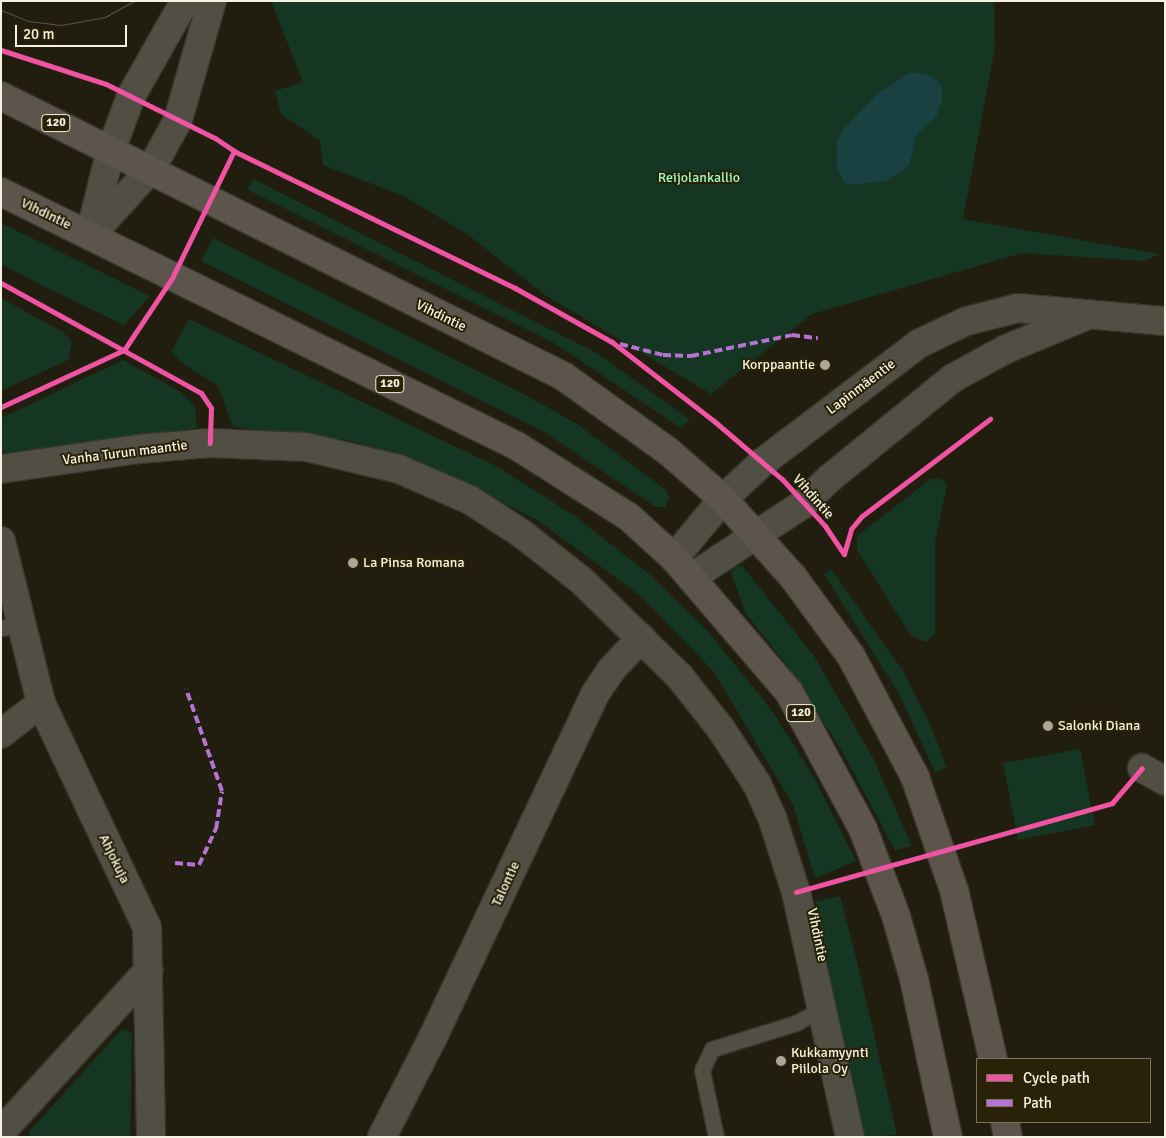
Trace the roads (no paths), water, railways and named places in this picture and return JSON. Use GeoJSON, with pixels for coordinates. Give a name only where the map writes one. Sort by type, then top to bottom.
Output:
{"type":"FeatureCollection","features":[{"type":"Feature","properties":{"kind":"main road","name":"Vihdintie"},"geometry":{"type":"LineString","coordinates":[[1,96],[151,169],[210,202],[563,376],[669,452],[722,499],[757,535],[793,577],[851,656],[915,777],[954,890],[993,1058]]}},
{"type":"Feature","properties":{"kind":"main road","name":"Vihdintie"},"geometry":{"type":"LineString","coordinates":[[1,192],[518,446],[629,517],[683,568],[789,692],[863,829],[896,916],[909,961],[948,1137]]}},
{"type":"Feature","properties":{"kind":"main road"},"geometry":{"type":"LineString","coordinates":[[1005,1123],[1008,1137]]}},
{"type":"Feature","properties":{"kind":"street"},"geometry":{"type":"LineString","coordinates":[[90,236],[111,150],[131,96],[185,1]]}},
{"type":"Feature","properties":{"kind":"street"},"geometry":{"type":"LineString","coordinates":[[90,236],[151,169],[178,120],[212,1]]}},
{"type":"Feature","properties":{"kind":"street","name":"Lapinmäentie"},"geometry":{"type":"LineString","coordinates":[[683,568],[722,499],[800,432],[920,343],[967,321],[1018,308],[1095,312],[1165,321]]}},
{"type":"Feature","properties":{"kind":"street","name":"Lapinmäentie"},"geometry":{"type":"LineString","coordinates":[[683,568],[757,535],[804,504],[830,478],[953,378],[1006,349],[1095,312]]}},
{"type":"Feature","properties":{"kind":"street","name":"Vanha Turun maantie"},"geometry":{"type":"LineString","coordinates":[[1,469],[138,449],[210,443],[306,447],[339,453],[399,469],[470,500],[521,533],[581,580],[641,638]]}},
{"type":"Feature","properties":{"kind":"street","name":"Ahjokuja"},"geometry":{"type":"LineString","coordinates":[[1,541],[11,627],[41,704],[148,927],[151,1137]]}},
{"type":"Feature","properties":{"kind":"street","name":"Vihdintie"},"geometry":{"type":"LineString","coordinates":[[641,638],[680,677],[721,729],[757,784],[772,817],[796,892],[850,1137]]}},
{"type":"Feature","properties":{"kind":"street","name":"Talontie"},"geometry":{"type":"LineString","coordinates":[[382,1137],[432,1039],[596,694],[611,670],[641,638]]}},
{"type":"Feature","properties":{"kind":"street"},"geometry":{"type":"LineString","coordinates":[[1,734],[41,704]]}},
{"type":"Feature","properties":{"kind":"street"},"geometry":{"type":"LineString","coordinates":[[1,1132],[149,970]]}},
{"type":"Feature","properties":{"kind":"lane"},"geometry":{"type":"LineString","coordinates":[[716,1137],[702,1070],[712,1048],[796,1023],[822,1009]]}},
{"type":"Feature","properties":{"kind":"water"},"geometry":{"type":"Polygon","coordinates":[[[911,72],[929,75],[936,80],[942,86],[942,100],[937,115],[917,134],[909,166],[886,181],[846,185],[837,170],[837,141],[844,129],[877,94],[911,72]]]}},
{"type":"Feature","properties":{"kind":"tram line"},"geometry":{"type":"LineString","coordinates":[[1,10],[28,21],[61,25],[105,17],[134,1]]}},
{"type":"Feature","properties":{"kind":"place","name":"Korppaantie"},"geometry":{"type":"Point","coordinates":[825,365]}},
{"type":"Feature","properties":{"kind":"place","name":"La Pinsa Romana"},"geometry":{"type":"Point","coordinates":[353,563]}},
{"type":"Feature","properties":{"kind":"place","name":"Salonki Diana"},"geometry":{"type":"Point","coordinates":[1048,726]}},
{"type":"Feature","properties":{"kind":"place","name":"Kukkamyynti Piilola Oy"},"geometry":{"type":"Point","coordinates":[781,1061]}},
{"type":"Feature","properties":{"kind":"park label","name":"Reijolankallio"},"geometry":{"type":"Point","coordinates":[699,178]}}]}
